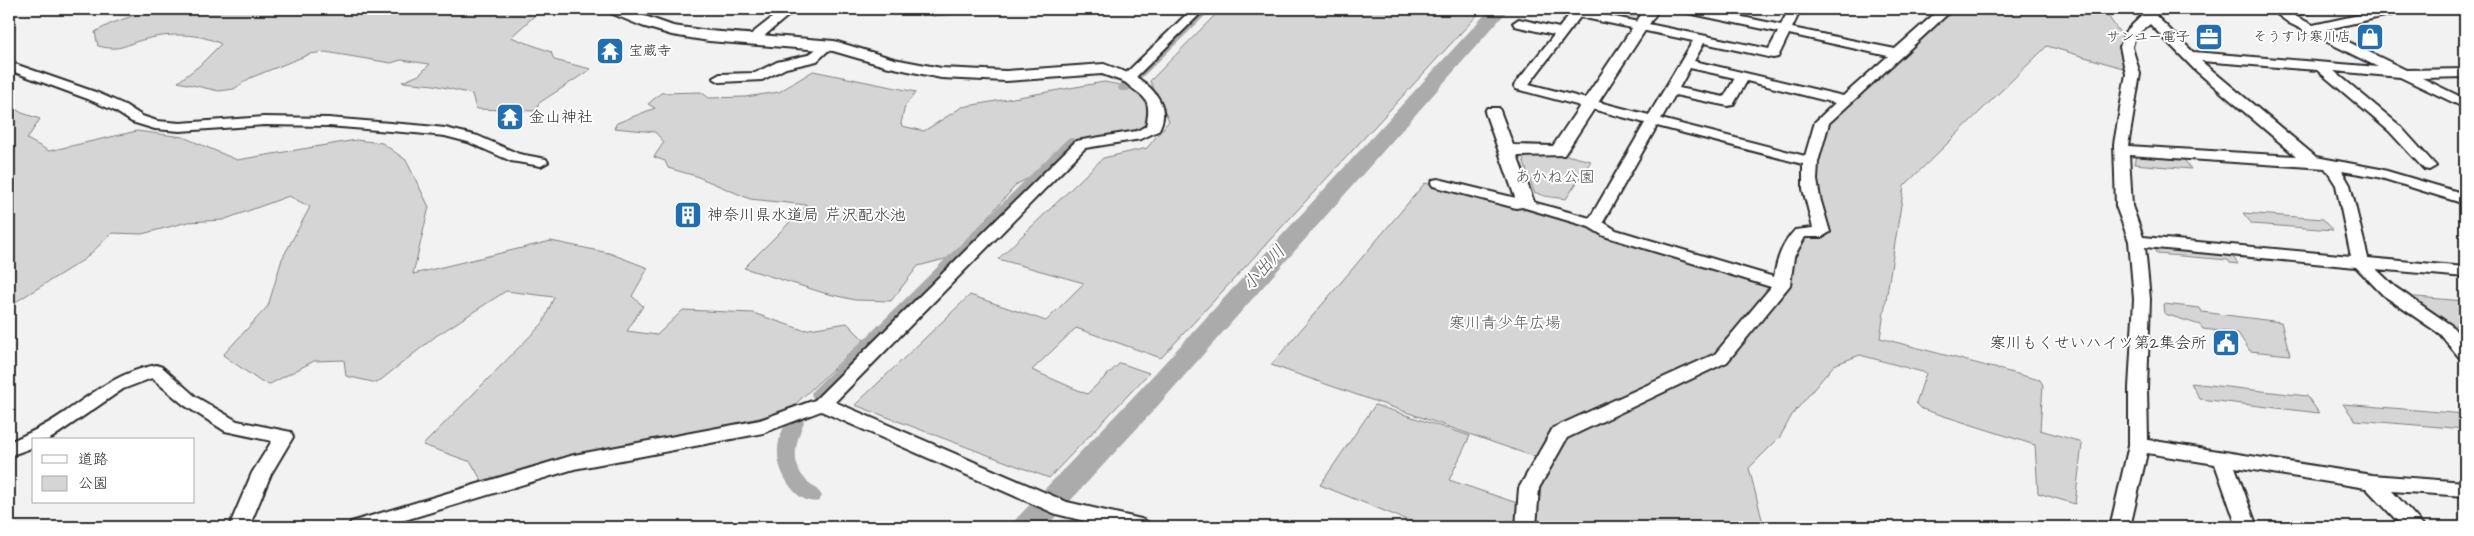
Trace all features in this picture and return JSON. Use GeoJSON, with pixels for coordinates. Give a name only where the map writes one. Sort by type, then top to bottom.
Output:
{"type":"FeatureCollection","features":[{"type":"Feature","properties":{"kind":"street"},"geometry":{"type":"LineString","coordinates":[[358,527],[574,462],[763,426],[822,404],[1081,144],[1141,134],[1153,128],[1156,116],[1154,97],[1144,87],[1114,72],[1097,69],[1006,76],[941,73],[891,63],[852,50],[828,45],[672,30],[646,24],[613,9]]}},
{"type":"Feature","properties":{"kind":"street"},"geometry":{"type":"LineString","coordinates":[[753,39],[790,9]]}},
{"type":"Feature","properties":{"kind":"street"},"geometry":{"type":"LineString","coordinates":[[1131,80],[1199,9]]}},
{"type":"Feature","properties":{"kind":"street"},"geometry":{"type":"LineString","coordinates":[[1507,150],[1558,150],[1652,9]]}},
{"type":"Feature","properties":{"kind":"street"},"geometry":{"type":"LineString","coordinates":[[1688,9],[1898,54]]}},
{"type":"Feature","properties":{"kind":"street"},"geometry":{"type":"LineString","coordinates":[[1795,9],[1773,54],[1574,11],[1562,32],[1521,86],[1654,119],[1810,162]]}},
{"type":"Feature","properties":{"kind":"street"},"geometry":{"type":"LineString","coordinates":[[1526,527],[1529,488],[1560,433],[1721,358],[1782,285],[1784,263],[1793,240],[1801,232],[1822,232],[1811,198],[1808,175],[1822,122],[1946,9]]}},
{"type":"Feature","properties":{"kind":"street"},"geometry":{"type":"LineString","coordinates":[[2279,11],[2306,9]]}},
{"type":"Feature","properties":{"kind":"street"},"geometry":{"type":"LineString","coordinates":[[2312,29],[2389,10]]}},
{"type":"Feature","properties":{"kind":"street"},"geometry":{"type":"LineString","coordinates":[[2279,11],[2465,104]]}},
{"type":"Feature","properties":{"kind":"street"},"geometry":{"type":"LineString","coordinates":[[2120,527],[2139,445],[2140,424],[2138,388],[2142,299],[2136,241],[2124,206],[2121,171],[2121,144],[2132,74],[2126,47],[2129,34],[2152,13],[2189,56],[2311,161]]}},
{"type":"Feature","properties":{"kind":"street"},"geometry":{"type":"LineString","coordinates":[[1519,23],[1562,32]]}},
{"type":"Feature","properties":{"kind":"street"},"geometry":{"type":"LineString","coordinates":[[1594,224],[1700,39]]}},
{"type":"Feature","properties":{"kind":"street"},"geometry":{"type":"LineString","coordinates":[[720,78],[757,77],[782,65],[812,58],[828,45]]}},
{"type":"Feature","properties":{"kind":"street"},"geometry":{"type":"LineString","coordinates":[[2189,56],[2358,68],[2405,74],[2465,73]]}},
{"type":"Feature","properties":{"kind":"street"},"geometry":{"type":"LineString","coordinates":[[1686,63],[1846,101]]}},
{"type":"Feature","properties":{"kind":"street"},"geometry":{"type":"LineString","coordinates":[[9,66],[102,100],[120,108],[137,119],[155,125],[180,127],[264,121],[328,122],[414,129],[445,132],[472,139],[516,158],[541,162]]}},
{"type":"Feature","properties":{"kind":"street"},"geometry":{"type":"LineString","coordinates":[[2320,66],[2394,128],[2429,166]]}},
{"type":"Feature","properties":{"kind":"street"},"geometry":{"type":"LineString","coordinates":[[1671,90],[1728,102],[1743,76]]}},
{"type":"Feature","properties":{"kind":"street"},"geometry":{"type":"LineString","coordinates":[[1493,112],[1525,202],[1531,206],[1594,224],[1610,233],[1782,285]]}},
{"type":"Feature","properties":{"kind":"street"},"geometry":{"type":"LineString","coordinates":[[2122,150],[2311,161],[2380,173],[2465,199]]}},
{"type":"Feature","properties":{"kind":"street"},"geometry":{"type":"LineString","coordinates":[[2331,165],[2343,185],[2355,246],[2361,262],[2389,291],[2446,330],[2465,353]]}},
{"type":"Feature","properties":{"kind":"street"},"geometry":{"type":"LineString","coordinates":[[1438,183],[1516,203],[1525,202]]}},
{"type":"Feature","properties":{"kind":"street"},"geometry":{"type":"LineString","coordinates":[[2136,241],[2465,272]]}},
{"type":"Feature","properties":{"kind":"street"},"geometry":{"type":"LineString","coordinates":[[35,438],[58,426],[109,389],[132,376],[156,371],[190,401],[232,426],[284,437],[262,473],[238,527]]}},
{"type":"Feature","properties":{"kind":"street"},"geometry":{"type":"LineString","coordinates":[[822,404],[1063,509],[1141,527]]}},
{"type":"Feature","properties":{"kind":"street"},"geometry":{"type":"LineString","coordinates":[[9,449],[32,439]]}},
{"type":"Feature","properties":{"kind":"street"},"geometry":{"type":"LineString","coordinates":[[2139,445],[2372,482],[2465,489]]}},
{"type":"Feature","properties":{"kind":"street"},"geometry":{"type":"LineString","coordinates":[[2222,457],[2247,527]]}},
{"type":"Feature","properties":{"kind":"street"},"geometry":{"type":"LineString","coordinates":[[2372,482],[2415,527]]}},
{"type":"Feature","properties":{"kind":"green space"},"geometry":{"type":"Polygon","coordinates":[[[151,9],[542,9],[511,37],[551,52],[554,60],[591,69],[539,103],[536,111],[476,109],[472,94],[434,85],[402,82],[419,75],[430,64],[401,60],[391,63],[325,52],[310,54],[250,78],[234,89],[219,91],[178,82],[199,66],[221,44],[213,40],[175,35],[146,39],[118,48],[98,46],[95,32],[110,24],[151,9]]]}},
{"type":"Feature","properties":{"kind":"green space"},"geometry":{"type":"Polygon","coordinates":[[[915,9],[1009,9],[933,16],[915,9]]]}},
{"type":"Feature","properties":{"kind":"green space"},"geometry":{"type":"Polygon","coordinates":[[[1221,9],[1483,9],[1161,358],[1076,328],[1032,370],[1087,394],[1120,363],[1149,373],[1049,478],[855,405],[970,295],[1046,321],[1084,283],[998,259],[1103,158],[1147,148],[1169,121],[1150,81],[1221,9]]]}},
{"type":"Feature","properties":{"kind":"green space"},"geometry":{"type":"Polygon","coordinates":[[[1575,9],[1645,9],[1636,22],[1575,9]]]}},
{"type":"Feature","properties":{"kind":"green space"},"geometry":{"type":"Polygon","coordinates":[[[1952,9],[2103,9],[2123,37],[2126,69],[2047,46],[1904,186],[1880,338],[2040,380],[2043,385],[2040,430],[2078,441],[2082,444],[2075,504],[2038,493],[2035,445],[1922,409],[1916,403],[1926,373],[1860,355],[1834,365],[1792,415],[1780,437],[1749,468],[1764,527],[1532,527],[1535,489],[1567,435],[1727,359],[1787,287],[1798,241],[1804,235],[1827,234],[1813,176],[1827,124],[1952,9]]]}},
{"type":"Feature","properties":{"kind":"green space"},"geometry":{"type":"Polygon","coordinates":[[[813,71],[916,92],[905,106],[901,123],[902,126],[924,131],[962,107],[1104,82],[1142,89],[1150,108],[1150,114],[1147,125],[1139,138],[1087,149],[1017,184],[953,257],[918,266],[891,301],[855,300],[824,293],[744,268],[807,205],[750,199],[696,176],[668,168],[665,161],[654,157],[664,142],[655,132],[614,128],[617,123],[655,108],[648,104],[661,93],[701,92],[709,98],[745,97],[779,92],[813,71]]]}},
{"type":"Feature","properties":{"kind":"green space"},"geometry":{"type":"Polygon","coordinates":[[[9,105],[22,113],[40,119],[27,139],[49,151],[137,131],[183,137],[237,160],[356,140],[382,143],[406,160],[429,207],[413,274],[551,241],[609,253],[648,268],[632,296],[643,306],[627,331],[657,335],[683,310],[753,313],[803,330],[847,323],[864,340],[788,411],[483,483],[471,462],[423,445],[543,323],[554,297],[506,291],[436,336],[377,383],[346,376],[344,360],[314,361],[270,384],[261,382],[223,355],[268,306],[282,259],[310,207],[289,196],[223,220],[188,222],[142,234],[112,233],[85,259],[9,306],[9,105]]]}},
{"type":"Feature","properties":{"kind":"green space","name":"あかね公園"},"geometry":{"type":"Polygon","coordinates":[[[1528,154],[1562,154],[1591,161],[1566,199],[1544,196],[1534,192],[1523,160],[1528,154]]]}},
{"type":"Feature","properties":{"kind":"green space"},"geometry":{"type":"Polygon","coordinates":[[[2136,155],[2183,158],[2191,169],[2134,164],[2136,155]]]}},
{"type":"Feature","properties":{"kind":"green space","name":"寒川青少年広場"},"geometry":{"type":"Polygon","coordinates":[[[1425,183],[1591,227],[1773,286],[1716,354],[1553,431],[1538,458],[1271,365],[1425,183]]]}},
{"type":"Feature","properties":{"kind":"green space"},"geometry":{"type":"Polygon","coordinates":[[[2243,213],[2323,219],[2333,230],[2252,224],[2243,213]]]}},
{"type":"Feature","properties":{"kind":"green space"},"geometry":{"type":"Polygon","coordinates":[[[2151,245],[2229,251],[2238,264],[2230,263],[2228,260],[2157,254],[2151,245]]]}},
{"type":"Feature","properties":{"kind":"green space"},"geometry":{"type":"Polygon","coordinates":[[[2404,296],[2465,301],[2465,325],[2447,325],[2404,296]]]}},
{"type":"Feature","properties":{"kind":"green space"},"geometry":{"type":"Polygon","coordinates":[[[2164,304],[2200,308],[2202,312],[2281,322],[2290,355],[2250,351],[2238,333],[2203,329],[2200,325],[2165,314],[2164,304]]]}},
{"type":"Feature","properties":{"kind":"green space"},"geometry":{"type":"Polygon","coordinates":[[[2191,383],[2307,396],[2319,413],[2200,399],[2191,383]]]}},
{"type":"Feature","properties":{"kind":"green space"},"geometry":{"type":"Polygon","coordinates":[[[2343,404],[2465,414],[2465,429],[2355,420],[2343,404]]]}},
{"type":"Feature","properties":{"kind":"green space"},"geometry":{"type":"Polygon","coordinates":[[[1375,405],[1470,436],[1449,480],[1520,504],[1519,527],[1424,527],[1320,485],[1375,405]]]}},
{"type":"Feature","properties":{"kind":"waterway"},"geometry":{"type":"LineString","coordinates":[[1124,88],[1206,9]]}},
{"type":"Feature","properties":{"kind":"waterway","name":"小出川"},"geometry":{"type":"LineString","coordinates":[[1027,527],[1144,403],[1500,9]]}},
{"type":"Feature","properties":{"kind":"waterway"},"geometry":{"type":"LineString","coordinates":[[819,394],[1072,142]]}},
{"type":"Feature","properties":{"kind":"waterway"},"geometry":{"type":"LineString","coordinates":[[795,422],[787,444],[786,454],[788,463],[796,480],[813,496]]}},
{"type":"Feature","properties":{"kind":"place","name":"サンユー電子"},"geometry":{"type":"Point","coordinates":[2209,37]}},
{"type":"Feature","properties":{"kind":"place","name":"そうすけ寒川店"},"geometry":{"type":"Point","coordinates":[2370,37]}},
{"type":"Feature","properties":{"kind":"place","name":"宝蔵寺"},"geometry":{"type":"Point","coordinates":[610,51]}},
{"type":"Feature","properties":{"kind":"place","name":"金山神社"},"geometry":{"type":"Point","coordinates":[510,117]}},
{"type":"Feature","properties":{"kind":"place","name":"神奈川県水道局 芹沢配水池"},"geometry":{"type":"Point","coordinates":[688,215]}},
{"type":"Feature","properties":{"kind":"place","name":"寒川もくせいハイツ第2集会所"},"geometry":{"type":"Point","coordinates":[2226,343]}}]}
